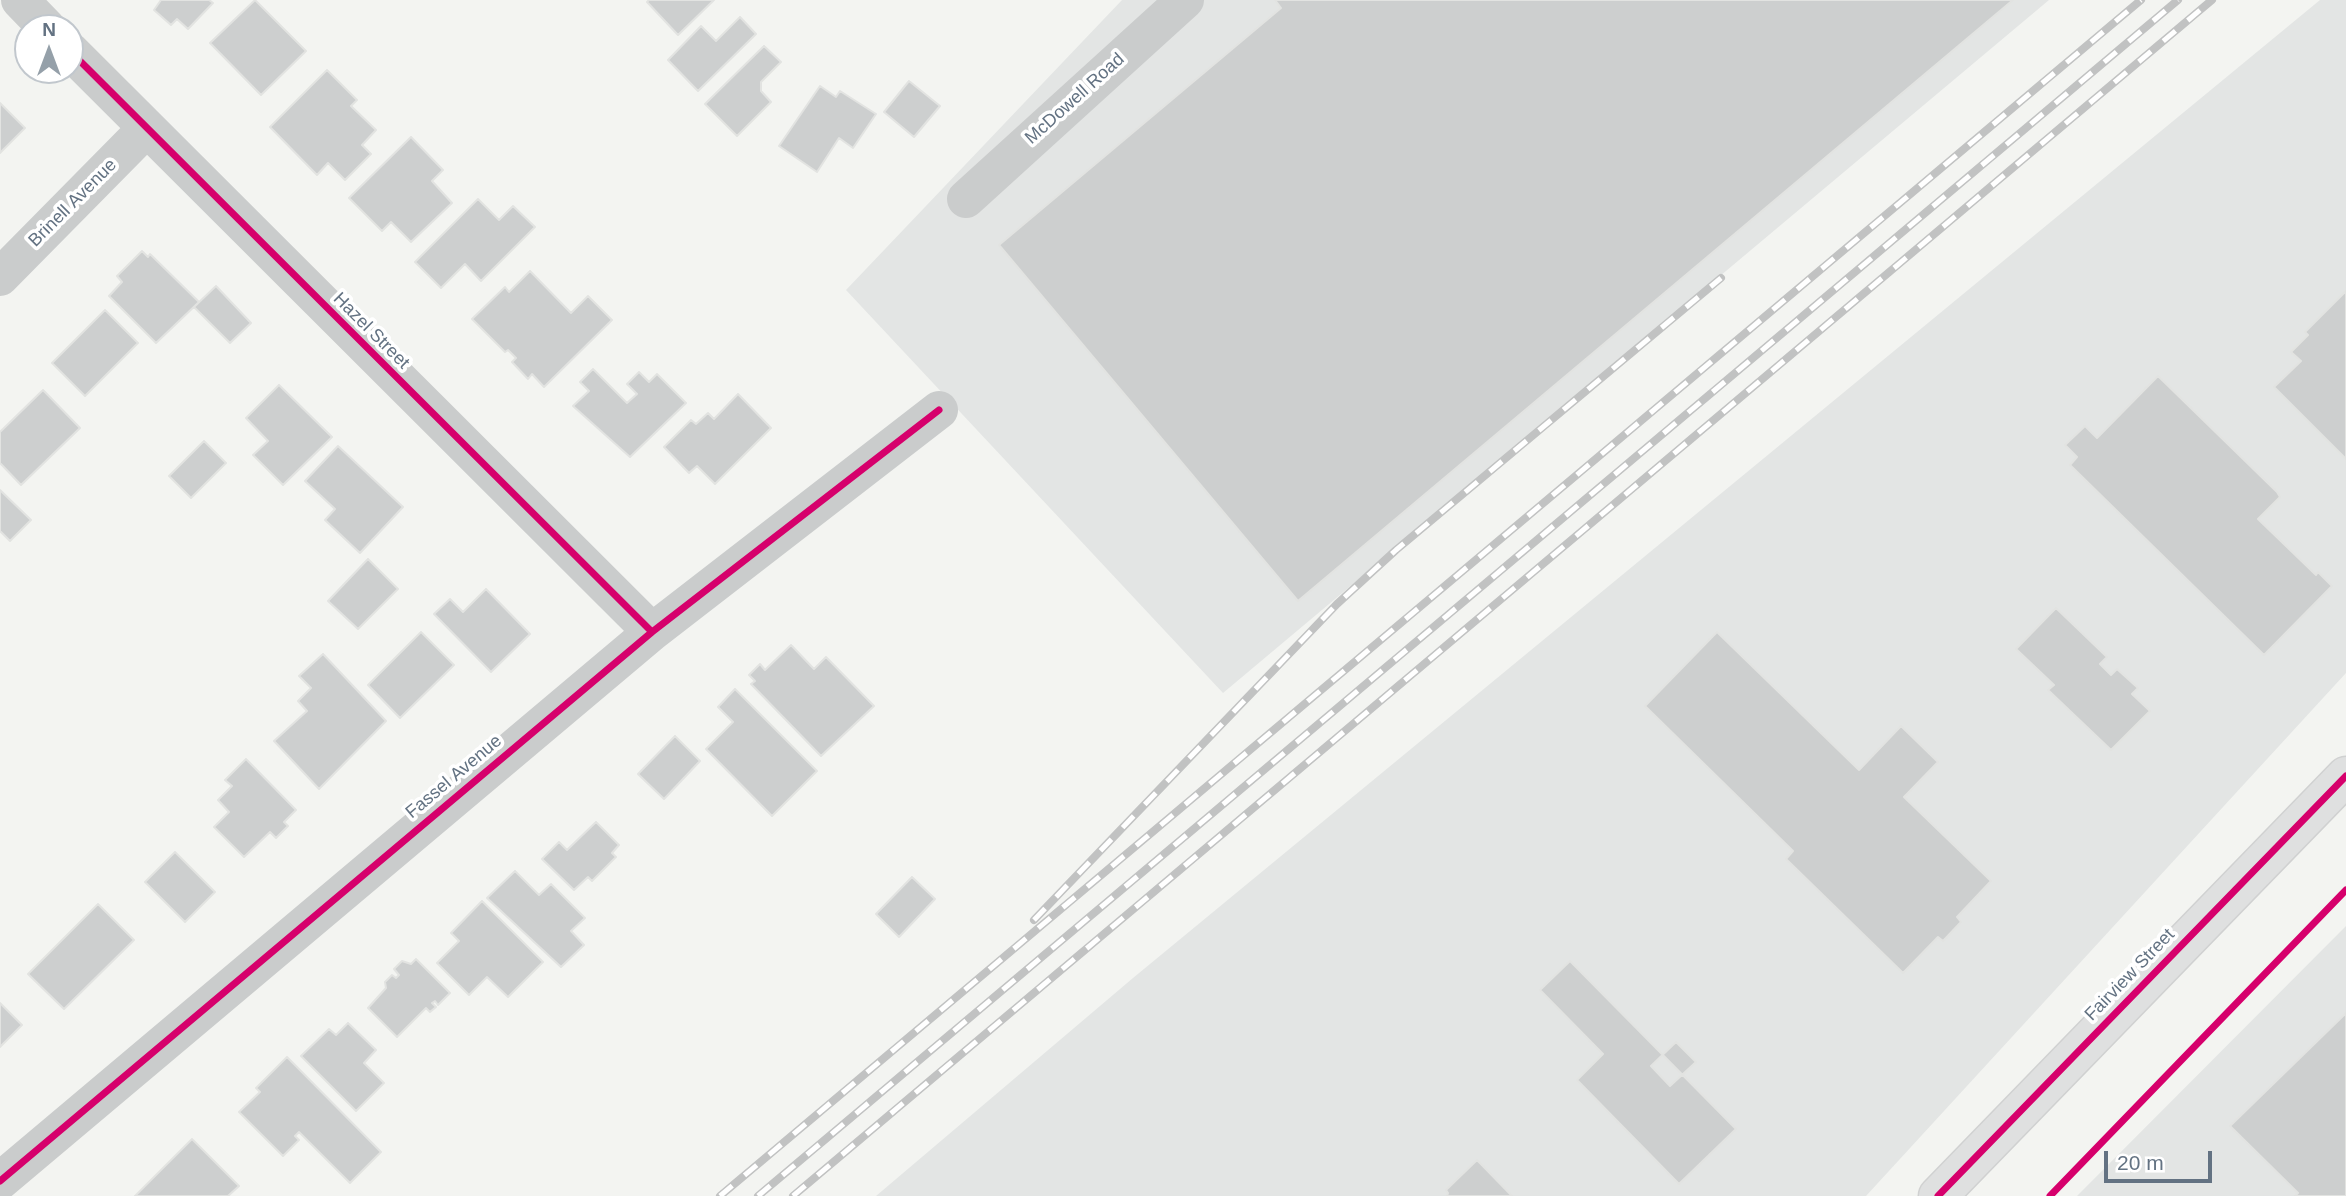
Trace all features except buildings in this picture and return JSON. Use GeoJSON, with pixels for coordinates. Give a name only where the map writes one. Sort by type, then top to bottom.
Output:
{"type":"FeatureCollection","features":[{"type":"Feature","properties":{"kind":"main road","name":"Fairview Street"},"geometry":{"type":"LineString","coordinates":[[1938,1196],[2346,776]]}},
{"type":"Feature","properties":{"kind":"street"},"geometry":{"type":"LineString","coordinates":[[20,0],[34,14]]}},
{"type":"Feature","properties":{"kind":"street","name":"McDowell Road"},"geometry":{"type":"LineString","coordinates":[[966,199],[1185,0]]}},
{"type":"Feature","properties":{"kind":"street","name":"Hazel Street"},"geometry":{"type":"LineString","coordinates":[[84,65],[652,632]]}},
{"type":"Feature","properties":{"kind":"street","name":"Brinell Avenue"},"geometry":{"type":"LineString","coordinates":[[0,277],[146,129]]}},
{"type":"Feature","properties":{"kind":"street","name":"Fassel Avenue"},"geometry":{"type":"LineString","coordinates":[[0,1181],[652,632],[939,410]]}},
{"type":"Feature","properties":{"kind":"shaded area"},"geometry":{"type":"Polygon","coordinates":[[[1122,0],[2049,0],[1223,693],[846,290],[1122,0]]]}},
{"type":"Feature","properties":{"kind":"shaded area"},"geometry":{"type":"Polygon","coordinates":[[[2320,0],[2346,0],[2346,673],[1866,1196],[876,1196],[1133,978],[2320,0]]]}},
{"type":"Feature","properties":{"kind":"shaded area"},"geometry":{"type":"Polygon","coordinates":[[[2346,926],[2346,1196],[2077,1196],[2346,926]]]}},
{"type":"Feature","properties":{"kind":"railway"},"geometry":{"type":"LineString","coordinates":[[720,1196],[2141,0]]}},
{"type":"Feature","properties":{"kind":"railway"},"geometry":{"type":"LineString","coordinates":[[758,1196],[2178,0]]}},
{"type":"Feature","properties":{"kind":"railway"},"geometry":{"type":"LineString","coordinates":[[793,1196],[2212,0]]}},
{"type":"Feature","properties":{"kind":"railway"},"geometry":{"type":"LineString","coordinates":[[1034,920],[1337,604],[1396,550],[1721,278]]}},
{"type":"Feature","properties":{"kind":"cycle path"},"geometry":{"type":"LineString","coordinates":[[84,65],[652,632]]}},
{"type":"Feature","properties":{"kind":"cycle path"},"geometry":{"type":"LineString","coordinates":[[0,1181],[652,632],[939,410]]}},
{"type":"Feature","properties":{"kind":"cycle path"},"geometry":{"type":"LineString","coordinates":[[1938,1196],[2346,776]]}},
{"type":"Feature","properties":{"kind":"cycle path"},"geometry":{"type":"LineString","coordinates":[[2050,1196],[2346,890]]}}]}
